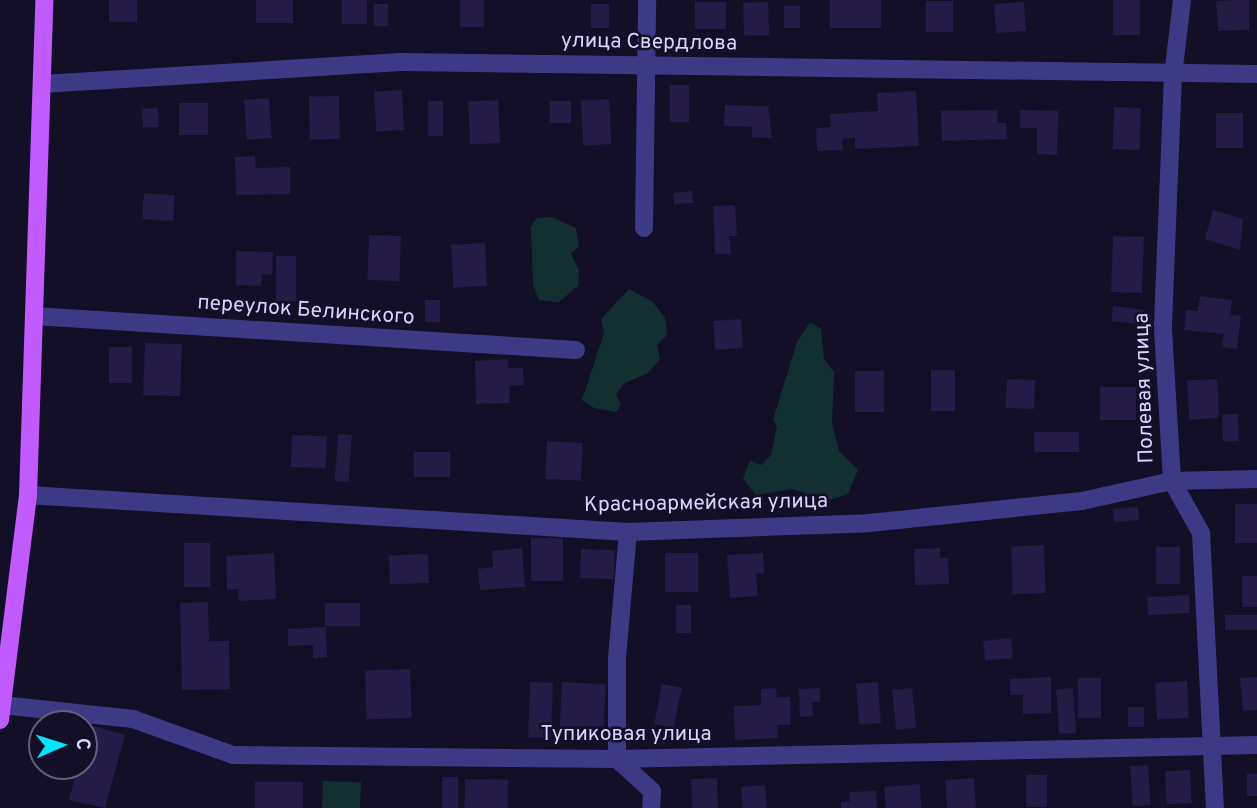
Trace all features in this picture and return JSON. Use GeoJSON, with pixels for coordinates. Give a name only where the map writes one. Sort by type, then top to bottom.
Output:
{"type":"FeatureCollection","features":[{"type":"Feature","properties":{"kind":"main road"},"geometry":{"type":"LineString","coordinates":[[1,713],[28,495],[44,0]]}},
{"type":"Feature","properties":{"kind":"street"},"geometry":{"type":"LineString","coordinates":[[644,228],[647,0]]}},
{"type":"Feature","properties":{"kind":"street","name":"Полевая улица"},"geometry":{"type":"LineString","coordinates":[[1182,0],[1174,75],[1163,330],[1171,481],[1201,533],[1215,808]]}},
{"type":"Feature","properties":{"kind":"street","name":"улица Свердлова"},"geometry":{"type":"LineString","coordinates":[[42,84],[400,62],[1174,75],[1257,74]]}},
{"type":"Feature","properties":{"kind":"street","name":"переулок Белинского"},"geometry":{"type":"LineString","coordinates":[[34,316],[576,350]]}},
{"type":"Feature","properties":{"kind":"street","name":"Красноармейская улица"},"geometry":{"type":"LineString","coordinates":[[28,495],[628,532],[869,523],[1082,501],[1171,481],[1257,479]]}},
{"type":"Feature","properties":{"kind":"street"},"geometry":{"type":"LineString","coordinates":[[628,532],[617,658],[617,759],[652,790],[651,808]]}},
{"type":"Feature","properties":{"kind":"street","name":"Тупиковая улица"},"geometry":{"type":"LineString","coordinates":[[1,713],[133,719],[233,755],[617,759],[1257,745]]}},
{"type":"Feature","properties":{"kind":"green space"},"geometry":{"type":"Polygon","coordinates":[[[552,217],[576,228],[579,247],[571,253],[579,271],[578,286],[559,302],[539,300],[533,285],[531,227],[537,218],[552,217]]]}},
{"type":"Feature","properties":{"kind":"green space"},"geometry":{"type":"Polygon","coordinates":[[[629,289],[653,302],[665,318],[667,335],[657,345],[660,359],[648,373],[625,383],[616,394],[621,404],[616,412],[594,408],[582,400],[604,333],[601,319],[629,289]]]}},
{"type":"Feature","properties":{"kind":"green space"},"geometry":{"type":"Polygon","coordinates":[[[810,322],[821,329],[824,359],[834,372],[832,423],[839,451],[858,470],[848,494],[826,501],[793,489],[756,495],[743,479],[750,461],[761,465],[771,455],[777,426],[773,420],[797,342],[810,322]]]}},
{"type":"Feature","properties":{"kind":"green space"},"geometry":{"type":"Polygon","coordinates":[[[323,781],[361,782],[360,808],[322,808],[323,781]]]}},
{"type":"Feature","properties":{"kind":"building"},"geometry":{"type":"Polygon","coordinates":[[[109,0],[137,0],[137,22],[109,22],[109,0]]]}},
{"type":"Feature","properties":{"kind":"building"},"geometry":{"type":"Polygon","coordinates":[[[256,0],[293,0],[293,23],[256,23],[256,0]]]}},
{"type":"Feature","properties":{"kind":"building"},"geometry":{"type":"Polygon","coordinates":[[[342,0],[367,0],[367,24],[342,24],[342,0]]]}},
{"type":"Feature","properties":{"kind":"building"},"geometry":{"type":"Polygon","coordinates":[[[460,0],[484,0],[484,27],[460,27],[460,0]]]}},
{"type":"Feature","properties":{"kind":"building"},"geometry":{"type":"Polygon","coordinates":[[[830,0],[881,0],[881,28],[830,28],[830,0]]]}},
{"type":"Feature","properties":{"kind":"building"},"geometry":{"type":"Polygon","coordinates":[[[1113,0],[1140,0],[1140,35],[1113,35],[1113,0]]]}},
{"type":"Feature","properties":{"kind":"building"},"geometry":{"type":"Polygon","coordinates":[[[1249,0],[1249,30],[1218,31],[1216,1],[1249,0]]]}},
{"type":"Feature","properties":{"kind":"building"},"geometry":{"type":"Polygon","coordinates":[[[926,1],[953,1],[953,32],[926,32],[926,1]]]}},
{"type":"Feature","properties":{"kind":"building"},"geometry":{"type":"Polygon","coordinates":[[[695,2],[726,2],[726,29],[695,29],[695,2]]]}},
{"type":"Feature","properties":{"kind":"building"},"geometry":{"type":"Polygon","coordinates":[[[768,2],[769,35],[744,36],[743,3],[768,2]]]}},
{"type":"Feature","properties":{"kind":"building"},"geometry":{"type":"Polygon","coordinates":[[[1024,2],[1026,31],[996,33],[994,4],[1024,2]]]}},
{"type":"Feature","properties":{"kind":"building"},"geometry":{"type":"Polygon","coordinates":[[[374,4],[388,4],[388,26],[374,26],[374,4]]]}},
{"type":"Feature","properties":{"kind":"building"},"geometry":{"type":"Polygon","coordinates":[[[591,4],[609,4],[609,28],[591,28],[591,4]]]}},
{"type":"Feature","properties":{"kind":"building"},"geometry":{"type":"Polygon","coordinates":[[[784,6],[800,6],[800,28],[784,28],[784,6]]]}},
{"type":"Feature","properties":{"kind":"building"},"geometry":{"type":"Polygon","coordinates":[[[670,85],[689,85],[689,122],[670,122],[670,85]]]}},
{"type":"Feature","properties":{"kind":"building"},"geometry":{"type":"Polygon","coordinates":[[[402,90],[404,130],[376,131],[374,91],[402,90]]]}},
{"type":"Feature","properties":{"kind":"building"},"geometry":{"type":"Polygon","coordinates":[[[916,91],[919,146],[855,149],[855,138],[842,139],[843,150],[817,151],[816,128],[831,127],[830,114],[878,111],[877,93],[916,91]]]}},
{"type":"Feature","properties":{"kind":"building"},"geometry":{"type":"Polygon","coordinates":[[[339,96],[340,139],[310,140],[309,97],[339,96]]]}},
{"type":"Feature","properties":{"kind":"building"},"geometry":{"type":"Polygon","coordinates":[[[269,98],[272,138],[247,140],[244,100],[269,98]]]}},
{"type":"Feature","properties":{"kind":"building"},"geometry":{"type":"Polygon","coordinates":[[[609,99],[611,144],[583,145],[581,100],[609,99]]]}},
{"type":"Feature","properties":{"kind":"building"},"geometry":{"type":"Polygon","coordinates":[[[498,100],[500,143],[470,145],[468,102],[498,100]]]}},
{"type":"Feature","properties":{"kind":"building"},"geometry":{"type":"Polygon","coordinates":[[[428,101],[443,101],[443,136],[428,136],[428,101]]]}},
{"type":"Feature","properties":{"kind":"building"},"geometry":{"type":"Polygon","coordinates":[[[550,101],[571,101],[571,123],[550,123],[550,101]]]}},
{"type":"Feature","properties":{"kind":"building"},"geometry":{"type":"Polygon","coordinates":[[[179,103],[208,103],[208,135],[179,135],[179,103]]]}},
{"type":"Feature","properties":{"kind":"building"},"geometry":{"type":"Polygon","coordinates":[[[725,105],[768,106],[772,138],[752,137],[752,127],[724,126],[725,105]]]}},
{"type":"Feature","properties":{"kind":"building"},"geometry":{"type":"Polygon","coordinates":[[[1114,107],[1141,108],[1140,150],[1113,149],[1114,107]]]}},
{"type":"Feature","properties":{"kind":"building"},"geometry":{"type":"Polygon","coordinates":[[[158,108],[159,127],[143,128],[142,109],[158,108]]]}},
{"type":"Feature","properties":{"kind":"building"},"geometry":{"type":"Polygon","coordinates":[[[997,110],[998,123],[1006,123],[1007,139],[942,141],[941,111],[997,110]]]}},
{"type":"Feature","properties":{"kind":"building"},"geometry":{"type":"Polygon","coordinates":[[[1020,110],[1058,111],[1057,155],[1037,154],[1037,128],[1020,128],[1020,110]]]}},
{"type":"Feature","properties":{"kind":"building"},"geometry":{"type":"Polygon","coordinates":[[[1216,113],[1243,113],[1243,148],[1216,148],[1216,113]]]}},
{"type":"Feature","properties":{"kind":"building"},"geometry":{"type":"Polygon","coordinates":[[[255,156],[256,168],[290,167],[290,194],[236,195],[235,157],[255,156]]]}},
{"type":"Feature","properties":{"kind":"building"},"geometry":{"type":"Polygon","coordinates":[[[692,191],[693,203],[674,205],[673,193],[692,191]]]}},
{"type":"Feature","properties":{"kind":"building"},"geometry":{"type":"Polygon","coordinates":[[[144,193],[175,195],[173,221],[142,219],[144,193]]]}},
{"type":"Feature","properties":{"kind":"building"},"geometry":{"type":"Polygon","coordinates":[[[735,205],[737,236],[729,236],[731,254],[715,254],[713,206],[735,205]]]}},
{"type":"Feature","properties":{"kind":"building"},"geometry":{"type":"Polygon","coordinates":[[[1213,210],[1243,219],[1240,250],[1205,239],[1213,210]]]}},
{"type":"Feature","properties":{"kind":"building"},"geometry":{"type":"Polygon","coordinates":[[[369,235],[401,236],[399,281],[367,280],[369,235]]]}},
{"type":"Feature","properties":{"kind":"building"},"geometry":{"type":"Polygon","coordinates":[[[1113,236],[1144,237],[1142,293],[1111,292],[1113,236]]]}},
{"type":"Feature","properties":{"kind":"building"},"geometry":{"type":"Polygon","coordinates":[[[485,243],[487,286],[453,288],[451,245],[485,243]]]}},
{"type":"Feature","properties":{"kind":"building"},"geometry":{"type":"Polygon","coordinates":[[[236,251],[273,252],[272,275],[262,274],[261,286],[236,285],[236,251]]]}},
{"type":"Feature","properties":{"kind":"building"},"geometry":{"type":"Polygon","coordinates":[[[276,256],[296,256],[296,301],[276,301],[276,256]]]}},
{"type":"Feature","properties":{"kind":"building"},"geometry":{"type":"Polygon","coordinates":[[[1200,296],[1232,300],[1230,315],[1241,316],[1237,349],[1222,347],[1224,334],[1184,330],[1186,310],[1198,311],[1200,296]]]}},
{"type":"Feature","properties":{"kind":"building"},"geometry":{"type":"Polygon","coordinates":[[[425,300],[440,300],[440,322],[425,322],[425,300]]]}},
{"type":"Feature","properties":{"kind":"building"},"geometry":{"type":"Polygon","coordinates":[[[1113,306],[1145,310],[1143,325],[1111,321],[1113,306]]]}},
{"type":"Feature","properties":{"kind":"building"},"geometry":{"type":"Polygon","coordinates":[[[741,319],[743,348],[715,350],[713,321],[741,319]]]}},
{"type":"Feature","properties":{"kind":"building"},"geometry":{"type":"Polygon","coordinates":[[[145,343],[182,344],[180,396],[143,395],[145,343]]]}},
{"type":"Feature","properties":{"kind":"building"},"geometry":{"type":"Polygon","coordinates":[[[109,347],[132,347],[132,383],[109,383],[109,347]]]}},
{"type":"Feature","properties":{"kind":"building"},"geometry":{"type":"Polygon","coordinates":[[[508,359],[508,368],[523,368],[524,385],[509,386],[510,403],[476,404],[475,361],[508,359]]]}},
{"type":"Feature","properties":{"kind":"building"},"geometry":{"type":"Polygon","coordinates":[[[931,370],[955,370],[955,411],[931,411],[931,370]]]}},
{"type":"Feature","properties":{"kind":"building"},"geometry":{"type":"Polygon","coordinates":[[[855,371],[884,371],[884,412],[855,412],[855,371]]]}},
{"type":"Feature","properties":{"kind":"building"},"geometry":{"type":"Polygon","coordinates":[[[1007,379],[1035,380],[1034,409],[1006,408],[1007,379]]]}},
{"type":"Feature","properties":{"kind":"building"},"geometry":{"type":"Polygon","coordinates":[[[1217,379],[1219,418],[1189,420],[1187,381],[1217,379]]]}},
{"type":"Feature","properties":{"kind":"building"},"geometry":{"type":"Polygon","coordinates":[[[1100,387],[1136,387],[1136,420],[1100,420],[1100,387]]]}},
{"type":"Feature","properties":{"kind":"building"},"geometry":{"type":"Polygon","coordinates":[[[1238,414],[1239,441],[1223,442],[1222,415],[1238,414]]]}},
{"type":"Feature","properties":{"kind":"building"},"geometry":{"type":"Polygon","coordinates":[[[1034,432],[1079,432],[1079,452],[1034,452],[1034,432]]]}},
{"type":"Feature","properties":{"kind":"building"},"geometry":{"type":"Polygon","coordinates":[[[338,434],[352,435],[349,482],[335,481],[338,434]]]}},
{"type":"Feature","properties":{"kind":"building"},"geometry":{"type":"Polygon","coordinates":[[[292,435],[327,436],[326,468],[291,467],[292,435]]]}},
{"type":"Feature","properties":{"kind":"building"},"geometry":{"type":"Polygon","coordinates":[[[547,441],[583,443],[581,481],[545,479],[547,441]]]}},
{"type":"Feature","properties":{"kind":"building"},"geometry":{"type":"Polygon","coordinates":[[[414,452],[450,452],[450,477],[414,477],[414,452]]]}},
{"type":"Feature","properties":{"kind":"building"},"geometry":{"type":"Polygon","coordinates":[[[1235,504],[1257,504],[1257,543],[1235,543],[1235,504]]]}},
{"type":"Feature","properties":{"kind":"building"},"geometry":{"type":"Polygon","coordinates":[[[1138,507],[1139,520],[1114,522],[1113,509],[1138,507]]]}},
{"type":"Feature","properties":{"kind":"building"},"geometry":{"type":"Polygon","coordinates":[[[531,538],[563,538],[563,581],[531,581],[531,538]]]}},
{"type":"Feature","properties":{"kind":"building"},"geometry":{"type":"Polygon","coordinates":[[[184,543],[210,543],[210,587],[184,587],[184,543]]]}},
{"type":"Feature","properties":{"kind":"building"},"geometry":{"type":"Polygon","coordinates":[[[1044,545],[1046,593],[1013,594],[1011,546],[1044,545]]]}},
{"type":"Feature","properties":{"kind":"building"},"geometry":{"type":"Polygon","coordinates":[[[1156,547],[1180,547],[1180,584],[1156,584],[1156,547]]]}},
{"type":"Feature","properties":{"kind":"building"},"geometry":{"type":"Polygon","coordinates":[[[522,548],[525,587],[480,590],[478,569],[493,567],[492,551],[522,548]]]}},
{"type":"Feature","properties":{"kind":"building"},"geometry":{"type":"Polygon","coordinates":[[[940,548],[940,558],[948,558],[949,584],[915,585],[914,549],[940,548]]]}},
{"type":"Feature","properties":{"kind":"building"},"geometry":{"type":"Polygon","coordinates":[[[581,549],[615,550],[614,579],[580,578],[581,549]]]}},
{"type":"Feature","properties":{"kind":"building"},"geometry":{"type":"Polygon","coordinates":[[[274,553],[276,599],[239,601],[238,589],[227,590],[226,556],[274,553]]]}},
{"type":"Feature","properties":{"kind":"building"},"geometry":{"type":"Polygon","coordinates":[[[665,553],[698,553],[698,592],[665,592],[665,553]]]}},
{"type":"Feature","properties":{"kind":"building"},"geometry":{"type":"Polygon","coordinates":[[[763,553],[764,573],[756,574],[758,596],[730,598],[727,555],[763,553]]]}},
{"type":"Feature","properties":{"kind":"building"},"geometry":{"type":"Polygon","coordinates":[[[428,554],[429,583],[390,584],[389,555],[428,554]]]}},
{"type":"Feature","properties":{"kind":"building"},"geometry":{"type":"Polygon","coordinates":[[[1242,576],[1257,576],[1257,607],[1242,607],[1242,576]]]}},
{"type":"Feature","properties":{"kind":"building"},"geometry":{"type":"Polygon","coordinates":[[[1189,595],[1190,613],[1148,615],[1147,597],[1189,595]]]}},
{"type":"Feature","properties":{"kind":"building"},"geometry":{"type":"Polygon","coordinates":[[[208,602],[209,641],[229,641],[230,689],[182,690],[180,603],[208,602]]]}},
{"type":"Feature","properties":{"kind":"building"},"geometry":{"type":"Polygon","coordinates":[[[325,603],[360,603],[360,626],[325,626],[325,603]]]}},
{"type":"Feature","properties":{"kind":"building"},"geometry":{"type":"Polygon","coordinates":[[[676,605],[691,605],[691,633],[676,633],[676,605]]]}},
{"type":"Feature","properties":{"kind":"building"},"geometry":{"type":"Polygon","coordinates":[[[1225,615],[1257,615],[1257,630],[1225,630],[1225,615]]]}},
{"type":"Feature","properties":{"kind":"building"},"geometry":{"type":"Polygon","coordinates":[[[326,627],[327,657],[313,658],[313,645],[288,646],[288,629],[326,627]]]}},
{"type":"Feature","properties":{"kind":"building"},"geometry":{"type":"Polygon","coordinates":[[[1011,638],[1013,658],[985,661],[983,641],[1011,638]]]}},
{"type":"Feature","properties":{"kind":"building"},"geometry":{"type":"Polygon","coordinates":[[[410,669],[412,718],[367,720],[365,671],[410,669]]]}},
{"type":"Feature","properties":{"kind":"building"},"geometry":{"type":"Polygon","coordinates":[[[1051,677],[1051,713],[1023,714],[1023,695],[1010,695],[1010,679],[1051,677]]]}},
{"type":"Feature","properties":{"kind":"building"},"geometry":{"type":"Polygon","coordinates":[[[1257,677],[1257,710],[1243,711],[1240,678],[1257,677]]]}},
{"type":"Feature","properties":{"kind":"building"},"geometry":{"type":"Polygon","coordinates":[[[1078,678],[1101,678],[1101,718],[1078,718],[1078,678]]]}},
{"type":"Feature","properties":{"kind":"building"},"geometry":{"type":"Polygon","coordinates":[[[1187,681],[1189,718],[1157,720],[1155,683],[1187,681]]]}},
{"type":"Feature","properties":{"kind":"building"},"geometry":{"type":"Polygon","coordinates":[[[530,682],[553,683],[551,738],[528,737],[530,682]]]}},
{"type":"Feature","properties":{"kind":"building"},"geometry":{"type":"Polygon","coordinates":[[[562,682],[606,684],[604,729],[560,727],[562,682]]]}},
{"type":"Feature","properties":{"kind":"building"},"geometry":{"type":"Polygon","coordinates":[[[878,682],[881,723],[859,724],[856,684],[878,682]]]}},
{"type":"Feature","properties":{"kind":"building"},"geometry":{"type":"Polygon","coordinates":[[[662,684],[682,688],[674,728],[654,724],[662,684]]]}},
{"type":"Feature","properties":{"kind":"building"},"geometry":{"type":"Polygon","coordinates":[[[776,688],[777,697],[790,697],[791,725],[777,725],[778,738],[735,740],[734,706],[761,705],[761,689],[776,688]]]}},
{"type":"Feature","properties":{"kind":"building"},"geometry":{"type":"Polygon","coordinates":[[[820,688],[820,702],[812,702],[813,716],[800,717],[799,689],[820,688]]]}},
{"type":"Feature","properties":{"kind":"building"},"geometry":{"type":"Polygon","coordinates":[[[912,688],[916,728],[896,730],[892,690],[912,688]]]}},
{"type":"Feature","properties":{"kind":"building"},"geometry":{"type":"Polygon","coordinates":[[[1073,688],[1076,733],[1059,734],[1056,689],[1073,688]]]}},
{"type":"Feature","properties":{"kind":"building"},"geometry":{"type":"Polygon","coordinates":[[[1128,707],[1144,707],[1144,727],[1128,727],[1128,707]]]}},
{"type":"Feature","properties":{"kind":"building"},"geometry":{"type":"Polygon","coordinates":[[[98,727],[125,735],[105,808],[69,800],[74,780],[98,780],[98,727]]]}},
{"type":"Feature","properties":{"kind":"building"},"geometry":{"type":"Polygon","coordinates":[[[1148,765],[1151,805],[1133,806],[1130,766],[1148,765]]]}},
{"type":"Feature","properties":{"kind":"building"},"geometry":{"type":"Polygon","coordinates":[[[1190,770],[1192,803],[1167,804],[1165,771],[1190,770]]]}},
{"type":"Feature","properties":{"kind":"building"},"geometry":{"type":"Polygon","coordinates":[[[1247,774],[1257,774],[1257,796],[1247,796],[1247,774]]]}},
{"type":"Feature","properties":{"kind":"building"},"geometry":{"type":"Polygon","coordinates":[[[1026,775],[1047,775],[1047,807],[1026,807],[1026,775]]]}},
{"type":"Feature","properties":{"kind":"building"},"geometry":{"type":"Polygon","coordinates":[[[442,777],[458,777],[458,808],[442,808],[442,777]]]}},
{"type":"Feature","properties":{"kind":"building"},"geometry":{"type":"Polygon","coordinates":[[[717,778],[718,808],[692,808],[691,779],[717,778]]]}},
{"type":"Feature","properties":{"kind":"building"},"geometry":{"type":"Polygon","coordinates":[[[974,778],[976,808],[947,808],[945,780],[974,778]]]}},
{"type":"Feature","properties":{"kind":"building"},"geometry":{"type":"Polygon","coordinates":[[[465,779],[508,780],[508,808],[464,808],[465,779]]]}},
{"type":"Feature","properties":{"kind":"building"},"geometry":{"type":"Polygon","coordinates":[[[255,782],[303,782],[303,808],[255,808],[255,782]]]}},
{"type":"Feature","properties":{"kind":"building"},"geometry":{"type":"Polygon","coordinates":[[[920,784],[921,808],[886,808],[884,787],[920,784]]]}},
{"type":"Feature","properties":{"kind":"building"},"geometry":{"type":"Polygon","coordinates":[[[765,785],[767,808],[743,808],[741,787],[765,785]]]}},
{"type":"Feature","properties":{"kind":"building"},"geometry":{"type":"Polygon","coordinates":[[[876,791],[877,808],[841,808],[841,802],[850,801],[849,792],[876,791]]]}}]}
